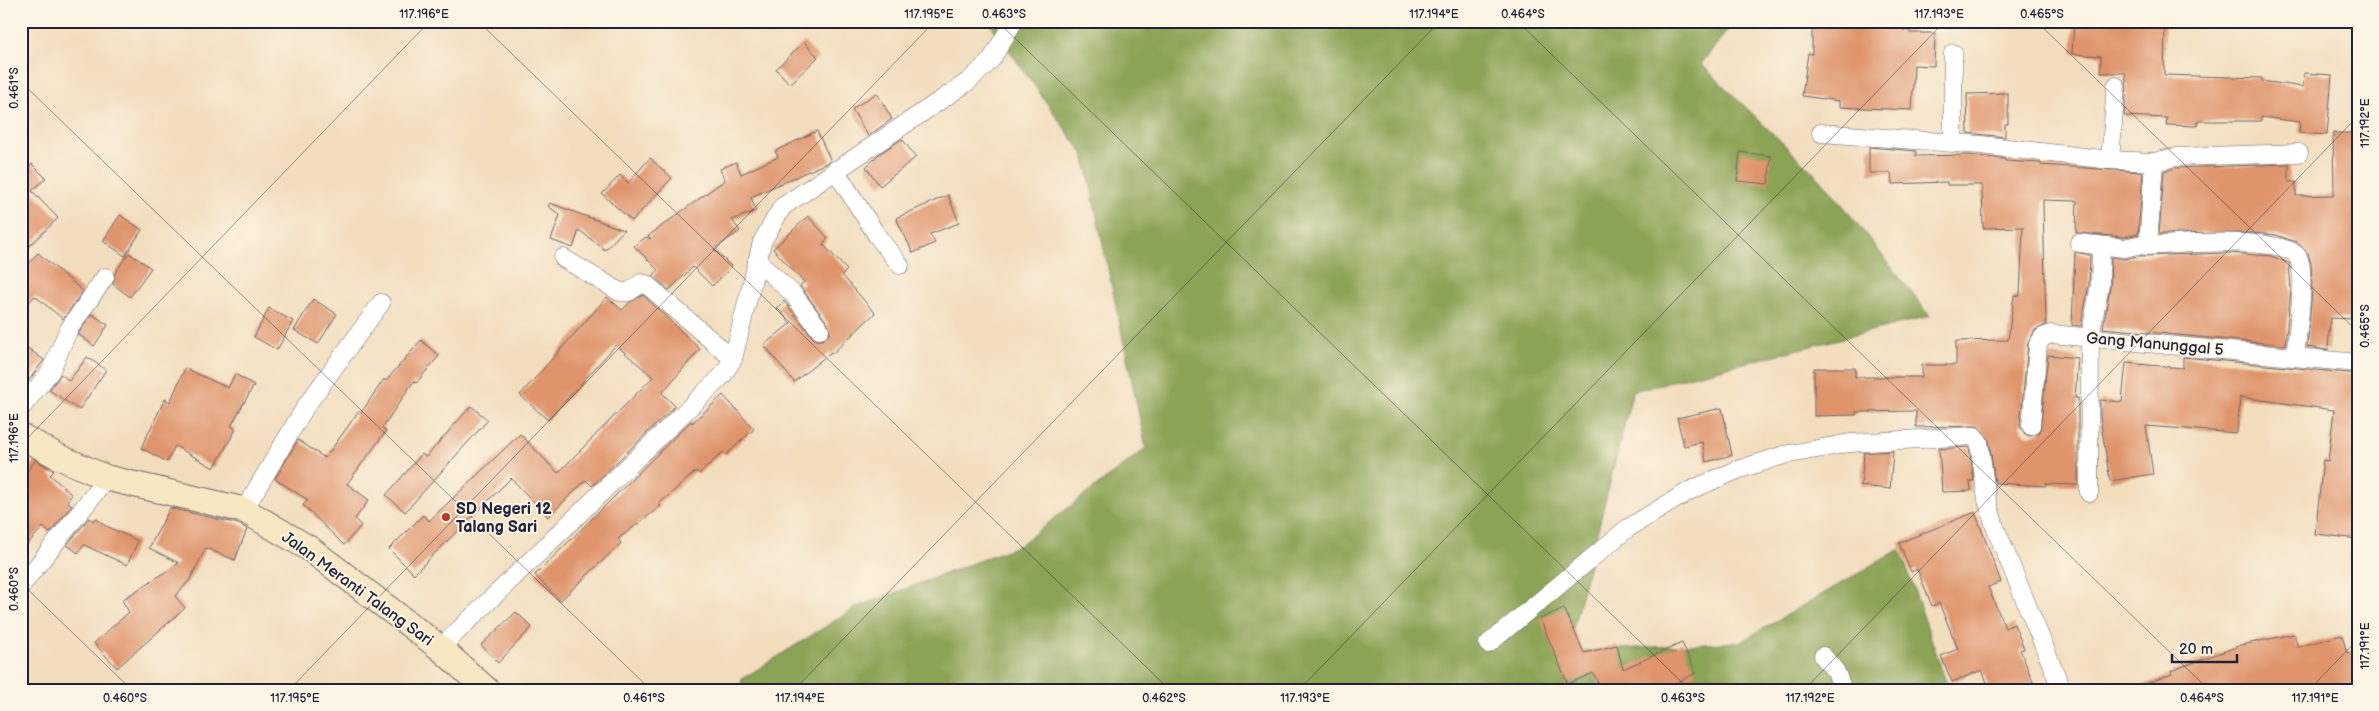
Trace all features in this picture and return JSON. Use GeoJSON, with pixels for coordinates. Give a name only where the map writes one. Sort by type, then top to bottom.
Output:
{"type":"FeatureCollection","features":[{"type":"Feature","properties":{"kind":"street"},"geometry":{"type":"LineString","coordinates":[[440,648],[723,375],[733,359],[762,242],[782,207],[969,81],[991,60],[1014,21]]}},
{"type":"Feature","properties":{"kind":"street"},"geometry":{"type":"LineString","coordinates":[[1953,53],[1953,142]]}},
{"type":"Feature","properties":{"kind":"street"},"geometry":{"type":"LineString","coordinates":[[2110,160],[2116,86]]}},
{"type":"Feature","properties":{"kind":"street"},"geometry":{"type":"LineString","coordinates":[[1821,132],[1953,142],[2110,160],[2154,162],[2175,157],[2299,153]]}},
{"type":"Feature","properties":{"kind":"street"},"geometry":{"type":"LineString","coordinates":[[2148,246],[2154,162]]}},
{"type":"Feature","properties":{"kind":"street"},"geometry":{"type":"LineString","coordinates":[[835,170],[878,237],[900,265]]}},
{"type":"Feature","properties":{"kind":"street"},"geometry":{"type":"LineString","coordinates":[[2078,243],[2101,246],[2266,244],[2286,247],[2295,252],[2301,265],[2301,291],[2295,356]]}},
{"type":"Feature","properties":{"kind":"street"},"geometry":{"type":"LineString","coordinates":[[2089,492],[2090,337],[2100,285],[2101,246]]}},
{"type":"Feature","properties":{"kind":"street"},"geometry":{"type":"LineString","coordinates":[[563,258],[620,292],[629,292],[641,283],[646,284],[733,359]]}},
{"type":"Feature","properties":{"kind":"street"},"geometry":{"type":"LineString","coordinates":[[757,261],[793,294],[820,330]]}},
{"type":"Feature","properties":{"kind":"street"},"geometry":{"type":"LineString","coordinates":[[21,408],[50,372],[69,329],[105,277]]}},
{"type":"Feature","properties":{"kind":"street"},"geometry":{"type":"LineString","coordinates":[[244,510],[306,406],[381,303]]}},
{"type":"Feature","properties":{"kind":"street","name":"Gang Manunggal 5"},"geometry":{"type":"LineString","coordinates":[[2031,426],[2038,344],[2043,336],[2051,334],[2295,356],[2358,364]]}},
{"type":"Feature","properties":{"kind":"street","name":"Jalan Meranti Talang Sari"},"geometry":{"type":"LineString","coordinates":[[21,436],[59,457],[107,478],[244,510],[310,549],[440,648],[487,690]]}},
{"type":"Feature","properties":{"kind":"street"},"geometry":{"type":"LineString","coordinates":[[1488,644],[1628,528],[1691,490],[1714,480],[1784,455],[1850,443],[1969,436],[1978,438],[1980,442],[1987,500],[1995,527],[2046,650],[2058,689]]}},
{"type":"Feature","properties":{"kind":"street"},"geometry":{"type":"LineString","coordinates":[[21,586],[107,478]]}},
{"type":"Feature","properties":{"kind":"street"},"geometry":{"type":"LineString","coordinates":[[1823,656],[1836,672],[1843,690]]}},
{"type":"Feature","properties":{"kind":"green space"},"geometry":{"type":"Polygon","coordinates":[[[988,21],[1735,21],[1701,64],[1829,188],[1930,316],[1633,391],[1567,652],[1740,642],[1900,549],[1949,690],[740,690],[742,679],[855,608],[1020,545],[1146,448],[1084,155],[988,21]]]}},
{"type":"Feature","properties":{"kind":"building"},"geometry":{"type":"Polygon","coordinates":[[[1840,21],[1904,21],[1903,30],[1910,30],[1910,33],[1935,33],[1934,66],[1914,65],[1912,110],[1839,107],[1839,101],[1802,96],[1808,53],[1812,54],[1812,25],[1841,26],[1840,21]]]}},
{"type":"Feature","properties":{"kind":"building"},"geometry":{"type":"Polygon","coordinates":[[[2074,21],[2165,21],[2164,75],[2262,78],[2262,81],[2303,87],[2304,73],[2332,75],[2327,135],[2299,133],[2300,122],[2261,117],[2261,121],[2197,121],[2197,126],[2166,125],[2167,118],[2124,116],[2127,87],[2125,73],[2101,73],[2101,56],[2072,54],[2074,21]]]}},
{"type":"Feature","properties":{"kind":"building"},"geometry":{"type":"Polygon","coordinates":[[[804,42],[818,57],[790,84],[776,69],[804,42]]]}},
{"type":"Feature","properties":{"kind":"building"},"geometry":{"type":"Polygon","coordinates":[[[877,93],[892,119],[868,136],[852,109],[877,93]]]}},
{"type":"Feature","properties":{"kind":"building"},"geometry":{"type":"Polygon","coordinates":[[[2008,93],[2008,124],[2005,124],[2005,137],[1968,133],[1967,94],[2008,93]]]}},
{"type":"Feature","properties":{"kind":"building"},"geometry":{"type":"Polygon","coordinates":[[[817,131],[831,161],[751,197],[756,211],[732,220],[740,231],[714,249],[732,267],[712,286],[693,267],[669,290],[653,276],[658,270],[634,246],[646,237],[651,239],[648,236],[725,180],[720,169],[736,162],[741,174],[778,157],[775,151],[817,131]]]}},
{"type":"Feature","properties":{"kind":"building"},"geometry":{"type":"Polygon","coordinates":[[[2333,133],[2358,133],[2358,176],[2354,176],[2358,283],[2356,319],[2330,318],[2328,350],[2307,347],[2312,291],[2311,264],[2308,253],[2296,242],[2276,235],[2253,233],[2159,234],[2164,171],[2176,168],[2289,164],[2289,182],[2296,182],[2296,196],[2334,195],[2333,133]]]}},
{"type":"Feature","properties":{"kind":"building"},"geometry":{"type":"Polygon","coordinates":[[[902,139],[916,157],[880,186],[866,167],[879,154],[902,139]]]}},
{"type":"Feature","properties":{"kind":"building"},"geometry":{"type":"Polygon","coordinates":[[[1869,147],[1916,151],[1916,156],[1968,155],[2005,159],[2005,161],[2041,163],[2041,165],[2143,172],[2138,234],[2124,237],[2076,233],[2077,201],[2043,200],[2046,325],[2035,330],[2028,343],[2020,426],[2025,434],[2030,436],[2040,432],[2048,355],[2078,358],[2075,398],[2078,398],[2078,485],[2046,484],[2046,486],[1995,483],[1989,440],[1978,426],[1916,427],[1916,411],[1856,412],[1856,415],[1814,416],[1814,368],[1855,368],[1855,377],[1922,377],[1922,365],[1956,365],[1956,341],[2008,340],[2014,295],[2020,296],[2023,227],[1983,228],[1982,185],[1947,185],[1947,182],[1892,184],[1891,173],[1869,173],[1869,147]]]}},
{"type":"Feature","properties":{"kind":"building"},"geometry":{"type":"Polygon","coordinates":[[[1740,152],[1771,156],[1768,184],[1737,181],[1740,152]]]}},
{"type":"Feature","properties":{"kind":"building"},"geometry":{"type":"Polygon","coordinates":[[[650,158],[672,178],[632,221],[602,194],[620,175],[628,183],[650,158]]]}},
{"type":"Feature","properties":{"kind":"building"},"geometry":{"type":"Polygon","coordinates":[[[32,164],[46,178],[32,191],[58,218],[21,254],[21,174],[32,164]]]}},
{"type":"Feature","properties":{"kind":"building"},"geometry":{"type":"Polygon","coordinates":[[[948,195],[959,223],[930,234],[935,243],[913,253],[896,218],[948,195]]]}},
{"type":"Feature","properties":{"kind":"building"},"geometry":{"type":"Polygon","coordinates":[[[550,203],[624,230],[605,250],[579,230],[573,248],[551,240],[560,215],[548,206],[550,203]]]}},
{"type":"Feature","properties":{"kind":"building"},"geometry":{"type":"Polygon","coordinates":[[[120,215],[142,230],[125,256],[103,241],[120,215]]]}},
{"type":"Feature","properties":{"kind":"building"},"geometry":{"type":"Polygon","coordinates":[[[808,216],[828,238],[823,244],[847,270],[842,275],[875,313],[832,354],[831,352],[794,382],[764,345],[791,323],[777,308],[784,301],[815,340],[822,340],[830,334],[828,324],[800,286],[804,282],[773,249],[808,216]]]}},
{"type":"Feature","properties":{"kind":"building"},"geometry":{"type":"Polygon","coordinates":[[[2075,252],[2090,255],[2089,284],[2081,326],[2072,325],[2075,252]]]}},
{"type":"Feature","properties":{"kind":"building"},"geometry":{"type":"Polygon","coordinates":[[[38,253],[83,291],[63,319],[35,296],[21,311],[21,272],[38,253]]]}},
{"type":"Feature","properties":{"kind":"building"},"geometry":{"type":"Polygon","coordinates":[[[129,253],[151,268],[130,297],[113,284],[115,273],[129,253]]]}},
{"type":"Feature","properties":{"kind":"building"},"geometry":{"type":"Polygon","coordinates":[[[2228,253],[2271,256],[2289,263],[2291,290],[2285,345],[2103,328],[2110,287],[2111,257],[2124,259],[2138,256],[2228,253]]]}},
{"type":"Feature","properties":{"kind":"building"},"geometry":{"type":"Polygon","coordinates":[[[643,295],[700,349],[662,393],[675,406],[592,486],[586,480],[548,517],[511,478],[414,574],[389,549],[423,515],[429,521],[520,434],[558,473],[653,377],[616,345],[548,420],[520,395],[607,297],[622,310],[629,303],[643,295]]]}},
{"type":"Feature","properties":{"kind":"building"},"geometry":{"type":"Polygon","coordinates":[[[313,299],[337,314],[318,344],[294,330],[313,299]]]}},
{"type":"Feature","properties":{"kind":"building"},"geometry":{"type":"Polygon","coordinates":[[[269,308],[293,321],[277,350],[254,337],[269,308]]]}},
{"type":"Feature","properties":{"kind":"building"},"geometry":{"type":"Polygon","coordinates":[[[92,314],[108,325],[94,346],[78,334],[92,314]]]}},
{"type":"Feature","properties":{"kind":"building"},"geometry":{"type":"Polygon","coordinates":[[[421,340],[439,356],[416,383],[414,381],[382,428],[386,431],[347,484],[369,500],[355,519],[361,526],[344,545],[303,505],[308,500],[275,479],[298,440],[325,458],[359,411],[361,413],[384,379],[386,381],[421,340]]]}},
{"type":"Feature","properties":{"kind":"building"},"geometry":{"type":"Polygon","coordinates":[[[21,343],[44,360],[21,391],[21,343]]]}},
{"type":"Feature","properties":{"kind":"building"},"geometry":{"type":"Polygon","coordinates":[[[87,357],[106,370],[79,410],[49,390],[61,374],[69,381],[87,357]]]}},
{"type":"Feature","properties":{"kind":"building"},"geometry":{"type":"Polygon","coordinates":[[[2183,357],[2358,374],[2358,539],[2315,534],[2323,460],[2328,461],[2334,410],[2240,397],[2237,433],[2146,426],[2153,474],[2110,481],[2100,417],[2100,400],[2122,402],[2126,363],[2183,368],[2183,357]]]}},
{"type":"Feature","properties":{"kind":"building"},"geometry":{"type":"Polygon","coordinates":[[[185,368],[228,388],[235,374],[254,385],[231,426],[236,429],[214,468],[175,446],[167,462],[141,448],[165,399],[170,402],[185,368]]]}},
{"type":"Feature","properties":{"kind":"building"},"geometry":{"type":"Polygon","coordinates":[[[723,395],[754,429],[726,455],[723,452],[699,474],[696,471],[659,504],[661,506],[618,539],[621,543],[560,601],[535,575],[691,421],[692,423],[723,395]]]}},
{"type":"Feature","properties":{"kind":"building"},"geometry":{"type":"Polygon","coordinates":[[[471,406],[488,420],[405,512],[386,495],[422,454],[426,457],[471,406]]]}},
{"type":"Feature","properties":{"kind":"building"},"geometry":{"type":"Polygon","coordinates":[[[1722,408],[1732,455],[1706,462],[1702,442],[1684,446],[1677,418],[1722,408]]]}},
{"type":"Feature","properties":{"kind":"building"},"geometry":{"type":"Polygon","coordinates":[[[1969,447],[1974,481],[1970,481],[1971,491],[1942,492],[1939,449],[1969,447]]]}},
{"type":"Feature","properties":{"kind":"building"},"geometry":{"type":"Polygon","coordinates":[[[1893,451],[1890,489],[1861,486],[1864,453],[1893,451]]]}},
{"type":"Feature","properties":{"kind":"building"},"geometry":{"type":"Polygon","coordinates":[[[36,460],[54,471],[50,475],[72,495],[67,501],[72,505],[50,533],[43,527],[21,551],[21,478],[36,460]]]}},
{"type":"Feature","properties":{"kind":"building"},"geometry":{"type":"Polygon","coordinates":[[[170,508],[239,524],[247,529],[235,560],[206,548],[189,581],[175,596],[185,608],[117,668],[94,643],[129,612],[122,600],[179,563],[149,548],[170,508]]]}},
{"type":"Feature","properties":{"kind":"building"},"geometry":{"type":"Polygon","coordinates":[[[1975,512],[2001,582],[1988,587],[2005,628],[2014,624],[2024,649],[2020,650],[2034,684],[2019,690],[1990,690],[1982,670],[1952,682],[1941,656],[1958,649],[1939,603],[1932,606],[1917,569],[1911,572],[1899,543],[1975,512]]]}},
{"type":"Feature","properties":{"kind":"building"},"geometry":{"type":"Polygon","coordinates":[[[89,518],[93,521],[96,518],[104,525],[138,541],[127,565],[84,545],[78,553],[67,545],[89,518]]]}},
{"type":"Feature","properties":{"kind":"building"},"geometry":{"type":"Polygon","coordinates":[[[1564,608],[1584,653],[1617,645],[1623,669],[1682,643],[1696,673],[1662,690],[1602,690],[1593,673],[1568,684],[1540,619],[1564,608]]]}},
{"type":"Feature","properties":{"kind":"building"},"geometry":{"type":"Polygon","coordinates":[[[516,612],[532,627],[498,663],[481,645],[516,612]]]}},
{"type":"Feature","properties":{"kind":"building"},"geometry":{"type":"Polygon","coordinates":[[[2294,634],[2298,647],[2342,635],[2347,653],[2358,650],[2358,690],[2135,690],[2135,688],[2172,674],[2171,671],[2241,645],[2294,634]]]}},
{"type":"Feature","properties":{"kind":"place","name":"SD Negeri 12 Talang Sari"},"geometry":{"type":"Point","coordinates":[446,517]}}]}
